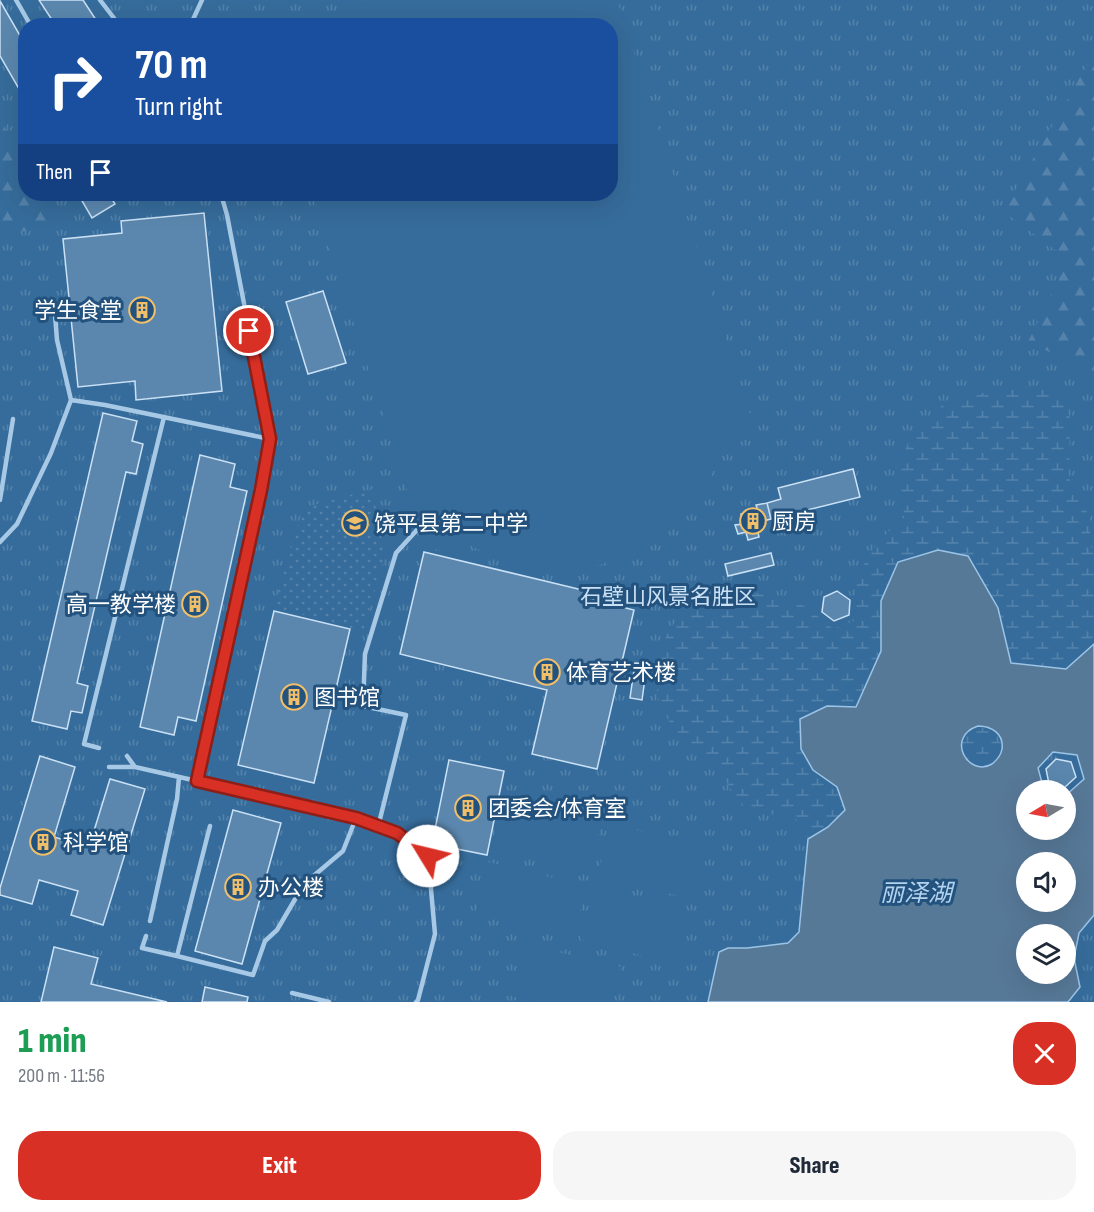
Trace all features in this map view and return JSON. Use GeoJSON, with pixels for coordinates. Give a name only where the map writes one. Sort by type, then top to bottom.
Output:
{"type":"FeatureCollection","features":[{"type":"Feature","properties":{"kind":"lane"},"geometry":{"type":"LineString","coordinates":[[16,0],[26,18]]}},
{"type":"Feature","properties":{"kind":"lane"},"geometry":{"type":"LineString","coordinates":[[100,0],[114,18]]}},
{"type":"Feature","properties":{"kind":"lane"},"geometry":{"type":"LineString","coordinates":[[194,18],[202,0]]}},
{"type":"Feature","properties":{"kind":"lane"},"geometry":{"type":"LineString","coordinates":[[197,781],[261,490],[270,439],[223,201]]}},
{"type":"Feature","properties":{"kind":"lane"},"geometry":{"type":"LineString","coordinates":[[0,542],[17,524],[51,453],[71,400],[57,340],[54,302]]}},
{"type":"Feature","properties":{"kind":"lane"},"geometry":{"type":"LineString","coordinates":[[71,400],[270,439]]}},
{"type":"Feature","properties":{"kind":"lane"},"geometry":{"type":"LineString","coordinates":[[99,748],[84,744],[164,417]]}},
{"type":"Feature","properties":{"kind":"lane"},"geometry":{"type":"LineString","coordinates":[[0,500],[13,419]]}},
{"type":"Feature","properties":{"kind":"lane"},"geometry":{"type":"LineString","coordinates":[[378,827],[406,715],[363,706],[365,654],[396,553],[426,520]]}},
{"type":"Feature","properties":{"kind":"lane"},"geometry":{"type":"LineString","coordinates":[[128,756],[135,767]]}},
{"type":"Feature","properties":{"kind":"lane"},"geometry":{"type":"LineString","coordinates":[[109,767],[135,767],[356,818],[397,833],[428,856],[435,934],[416,1002]]}},
{"type":"Feature","properties":{"kind":"lane"},"geometry":{"type":"LineString","coordinates":[[150,921],[177,799],[178,777]]}},
{"type":"Feature","properties":{"kind":"lane"},"geometry":{"type":"LineString","coordinates":[[146,936],[142,948],[253,975],[265,941],[277,930],[304,884],[343,851],[356,818]]}},
{"type":"Feature","properties":{"kind":"lane"},"geometry":{"type":"LineString","coordinates":[[177,956],[210,826]]}},
{"type":"Feature","properties":{"kind":"lane"},"geometry":{"type":"LineString","coordinates":[[292,993],[329,1002]]}},
{"type":"Feature","properties":{"kind":"green space","name":"石壁山风景名胜区"},"geometry":{"type":"Polygon","coordinates":[[[0,0],[1094,0],[1094,1002],[0,1002],[0,0]]]}},
{"type":"Feature","properties":{"kind":"green space"},"geometry":{"type":"Polygon","coordinates":[[[371,0],[617,0],[757,436],[723,447],[708,484],[680,520],[643,548],[600,565],[555,570],[509,563],[467,544],[462,539],[466,556],[425,547],[315,201],[618,201],[618,18],[351,18],[371,0]]]}},
{"type":"Feature","properties":{"kind":"green space"},"geometry":{"type":"Polygon","coordinates":[[[1094,53],[1094,388],[1080,366],[1028,342],[1063,270],[1058,252],[1003,211],[1094,53]]]}},
{"type":"Feature","properties":{"kind":"green space"},"geometry":{"type":"Polygon","coordinates":[[[0,118],[18,151],[18,201],[46,201],[61,227],[0,234],[0,118]]]}},
{"type":"Feature","properties":{"kind":"green space"},"geometry":{"type":"Polygon","coordinates":[[[1030,386],[1062,396],[1070,418],[1069,478],[1089,516],[1091,546],[1094,555],[1094,624],[1090,637],[1094,639],[1094,644],[1066,669],[1002,766],[845,810],[828,828],[808,839],[805,827],[792,818],[748,809],[739,801],[720,774],[676,730],[663,710],[656,681],[663,644],[671,628],[697,602],[714,594],[733,590],[758,593],[804,606],[833,629],[854,621],[856,587],[863,567],[874,548],[905,517],[899,492],[898,466],[913,432],[946,402],[990,391],[1030,386]]]}},
{"type":"Feature","properties":{"kind":"green space"},"geometry":{"type":"Polygon","coordinates":[[[372,489],[385,555],[363,631],[274,607],[303,508],[372,489]]]}},
{"type":"Feature","properties":{"kind":"green space"},"geometry":{"type":"Polygon","coordinates":[[[504,797],[602,820],[590,872],[491,849],[504,797]]]}},
{"type":"Feature","properties":{"kind":"green space"},"geometry":{"type":"Polygon","coordinates":[[[610,824],[708,847],[696,900],[598,876],[610,824]]]}},
{"type":"Feature","properties":{"kind":"green space"},"geometry":{"type":"Polygon","coordinates":[[[488,862],[586,886],[574,938],[476,915],[488,862]]]}},
{"type":"Feature","properties":{"kind":"green space"},"geometry":{"type":"Polygon","coordinates":[[[594,887],[691,913],[678,965],[580,939],[594,887]]]}},
{"type":"Feature","properties":{"kind":"green space"},"geometry":{"type":"Polygon","coordinates":[[[523,944],[621,967],[613,1002],[536,1002],[511,996],[523,944]]]}},
{"type":"Feature","properties":{"kind":"water","name":"丽泽湖"},"geometry":{"type":"Polygon","coordinates":[[[938,550],[968,556],[998,608],[1011,663],[1066,669],[1094,644],[1094,915],[1079,933],[1076,948],[1076,924],[1016,924],[1016,984],[1076,984],[1076,968],[1080,987],[1068,1002],[708,1002],[719,952],[728,948],[788,943],[799,932],[808,839],[828,827],[845,810],[837,787],[813,770],[801,749],[800,719],[827,706],[856,707],[881,651],[881,601],[898,562],[938,550]],[[978,726],[968,731],[963,739],[962,747],[968,761],[975,766],[983,767],[992,764],[998,757],[1002,744],[999,735],[992,729],[978,726]]]}},
{"type":"Feature","properties":{"kind":"building"},"geometry":{"type":"Polygon","coordinates":[[[39,0],[83,0],[95,18],[51,18],[39,0]]]}},
{"type":"Feature","properties":{"kind":"building"},"geometry":{"type":"Polygon","coordinates":[[[0,1],[18,32],[18,87],[0,56],[0,1]]]}},
{"type":"Feature","properties":{"kind":"building"},"geometry":{"type":"Polygon","coordinates":[[[82,201],[113,201],[115,204],[92,218],[82,201]]]}},
{"type":"Feature","properties":{"kind":"building","name":"学生食堂"},"geometry":{"type":"Polygon","coordinates":[[[204,213],[222,391],[136,400],[135,381],[78,387],[63,239],[122,233],[121,221],[204,213]]]}},
{"type":"Feature","properties":{"kind":"building"},"geometry":{"type":"Polygon","coordinates":[[[323,291],[346,363],[308,374],[286,302],[323,291]]]}},
{"type":"Feature","properties":{"kind":"building"},"geometry":{"type":"Polygon","coordinates":[[[103,413],[137,421],[132,441],[143,444],[136,474],[126,472],[77,683],[88,686],[82,713],[71,711],[67,729],[32,721],[103,413]]]}},
{"type":"Feature","properties":{"kind":"building","name":"高一教学楼"},"geometry":{"type":"Polygon","coordinates":[[[200,455],[235,464],[230,487],[247,491],[196,721],[178,717],[174,735],[140,727],[200,455]]]}},
{"type":"Feature","properties":{"kind":"building"},"geometry":{"type":"Polygon","coordinates":[[[853,469],[860,497],[771,519],[767,503],[781,499],[778,488],[853,469]]]}},
{"type":"Feature","properties":{"kind":"building","name":"厨房"},"geometry":{"type":"Polygon","coordinates":[[[767,503],[771,519],[756,523],[759,537],[748,540],[746,532],[738,534],[735,525],[744,524],[741,514],[758,511],[756,505],[767,503]]]}},
{"type":"Feature","properties":{"kind":"building","name":"体育艺术楼"},"geometry":{"type":"Polygon","coordinates":[[[424,552],[595,593],[593,600],[634,610],[597,769],[532,754],[547,690],[400,654],[424,552]]]}},
{"type":"Feature","properties":{"kind":"building"},"geometry":{"type":"Polygon","coordinates":[[[771,553],[774,565],[728,576],[725,564],[771,553]]]}},
{"type":"Feature","properties":{"kind":"building"},"geometry":{"type":"Polygon","coordinates":[[[837,591],[850,600],[849,615],[834,621],[822,612],[824,597],[837,591]]]}},
{"type":"Feature","properties":{"kind":"building","name":"图书馆"},"geometry":{"type":"Polygon","coordinates":[[[274,611],[350,629],[314,783],[238,765],[274,611]]]}},
{"type":"Feature","properties":{"kind":"building"},"geometry":{"type":"Polygon","coordinates":[[[635,663],[647,664],[642,700],[630,698],[635,663]]]}},
{"type":"Feature","properties":{"kind":"building","name":"科学馆"},"geometry":{"type":"Polygon","coordinates":[[[40,756],[75,767],[54,837],[89,847],[110,779],[145,789],[103,925],[71,915],[78,891],[39,880],[32,904],[0,895],[0,888],[40,756]]]}},
{"type":"Feature","properties":{"kind":"building"},"geometry":{"type":"Polygon","coordinates":[[[1056,759],[1071,762],[1076,777],[1073,780],[1048,780],[1046,769],[1056,759]]]}},
{"type":"Feature","properties":{"kind":"building","name":"团委会/体育室"},"geometry":{"type":"Polygon","coordinates":[[[449,760],[504,771],[487,855],[432,844],[449,760]]]}},
{"type":"Feature","properties":{"kind":"building","name":"办公楼"},"geometry":{"type":"Polygon","coordinates":[[[233,810],[281,823],[242,964],[195,951],[233,810]]]}},
{"type":"Feature","properties":{"kind":"building"},"geometry":{"type":"Polygon","coordinates":[[[54,947],[98,958],[91,984],[167,1002],[41,1002],[54,947]]]}},
{"type":"Feature","properties":{"kind":"building"},"geometry":{"type":"Polygon","coordinates":[[[205,987],[248,997],[247,1002],[202,1002],[205,987]]]}},
{"type":"Feature","properties":{"kind":"place","name":"学生食堂"},"geometry":{"type":"Point","coordinates":[142,310]}},
{"type":"Feature","properties":{"kind":"place","name":"厨房"},"geometry":{"type":"Point","coordinates":[753,521]}},
{"type":"Feature","properties":{"kind":"place","name":"饶平县第二中学"},"geometry":{"type":"Point","coordinates":[355,523]}},
{"type":"Feature","properties":{"kind":"place","name":"高一教学楼"},"geometry":{"type":"Point","coordinates":[195,604]}},
{"type":"Feature","properties":{"kind":"place","name":"体育艺术楼"},"geometry":{"type":"Point","coordinates":[547,672]}},
{"type":"Feature","properties":{"kind":"place","name":"图书馆"},"geometry":{"type":"Point","coordinates":[294,697]}},
{"type":"Feature","properties":{"kind":"place","name":"团委会/体育室"},"geometry":{"type":"Point","coordinates":[468,808]}},
{"type":"Feature","properties":{"kind":"place","name":"科学馆"},"geometry":{"type":"Point","coordinates":[43,842]}},
{"type":"Feature","properties":{"kind":"place","name":"办公楼"},"geometry":{"type":"Point","coordinates":[238,887]}},
{"type":"Feature","properties":{"kind":"route"},"geometry":{"type":"LineString","coordinates":[[249,331],[270,439],[261,490],[197,781],[356,818],[397,833],[428,856]]}}]}
